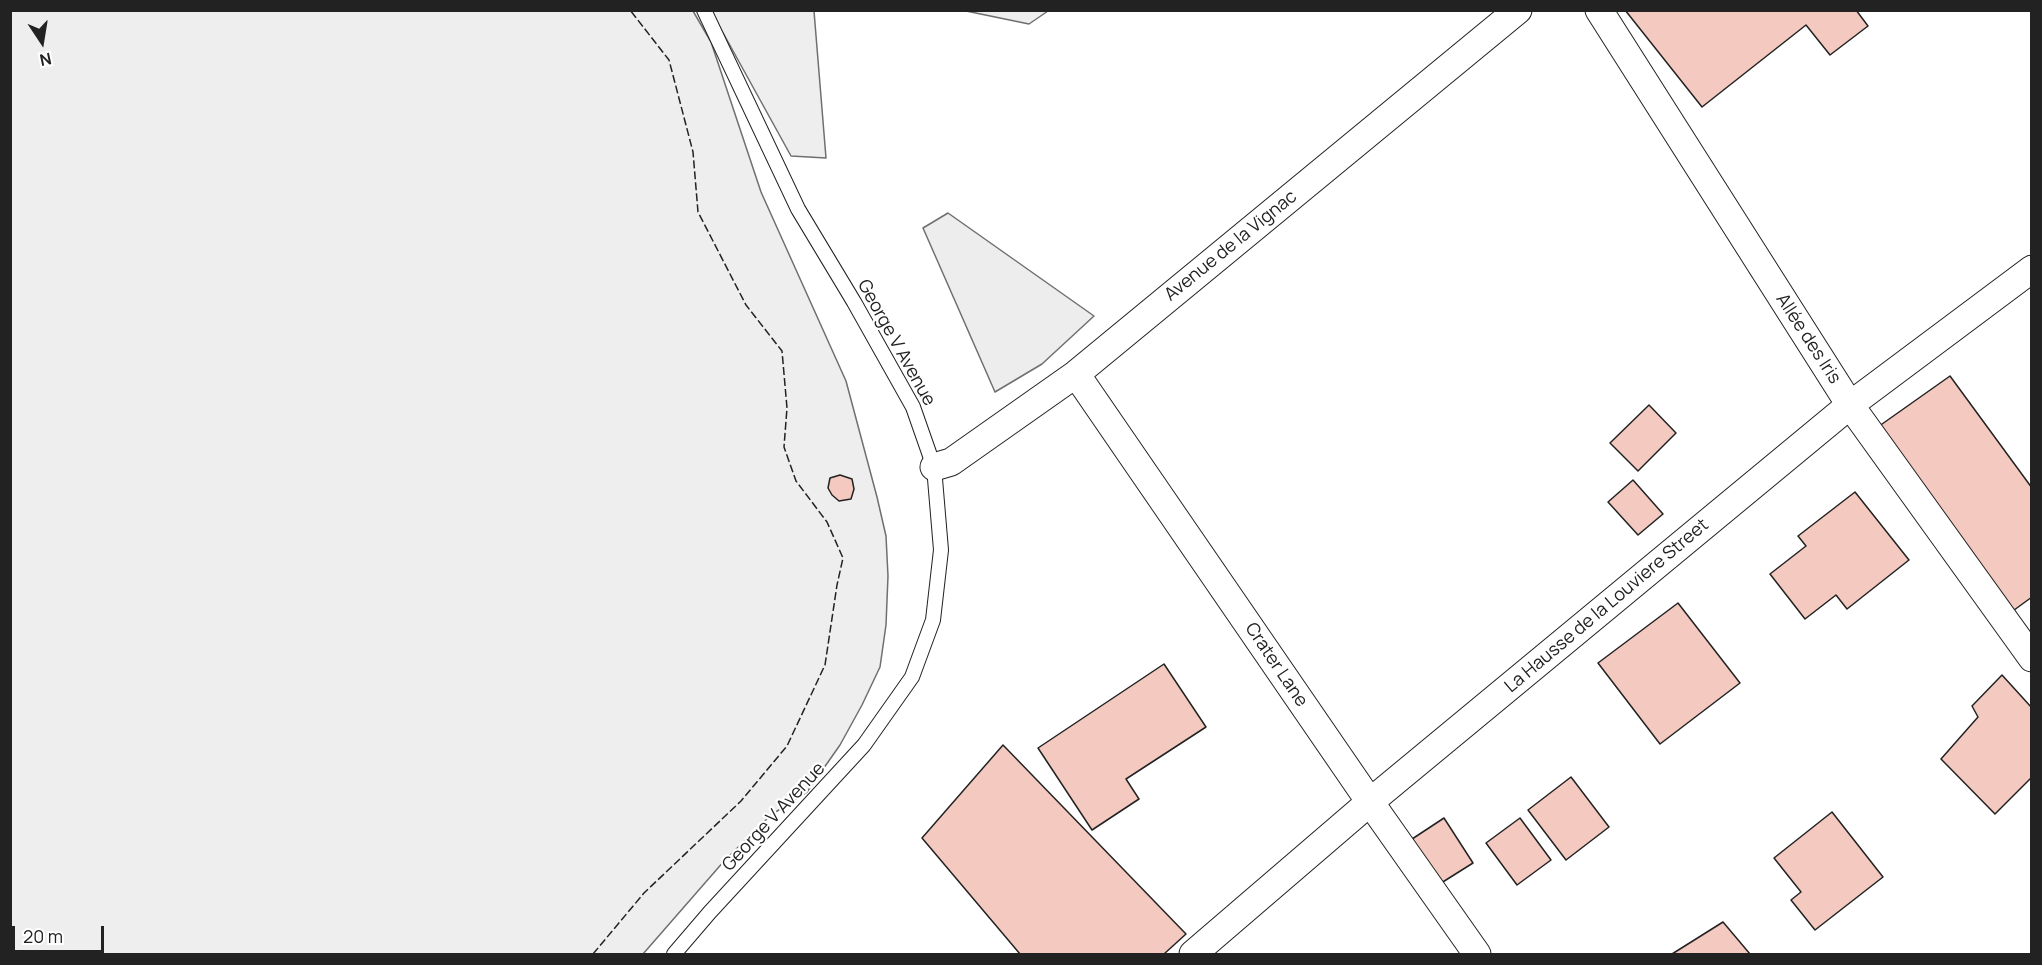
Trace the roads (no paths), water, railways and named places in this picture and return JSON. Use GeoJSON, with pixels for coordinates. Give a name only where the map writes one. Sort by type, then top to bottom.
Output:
{"type":"FeatureCollection","features":[{"type":"Feature","properties":{"kind":"street","name":"Avenue de la Vignac"},"geometry":{"type":"LineString","coordinates":[[934,467],[951,462],[1077,374],[1518,10]]}},
{"type":"Feature","properties":{"kind":"street","name":"Allée des Iris"},"geometry":{"type":"LineString","coordinates":[[1599,10],[1850,405],[2031,658]]}},
{"type":"Feature","properties":{"kind":"street","name":"La Hausse de la Louviere Street"},"geometry":{"type":"LineString","coordinates":[[1193,954],[1370,802],[1850,405],[2031,268]]}},
{"type":"Feature","properties":{"kind":"street","name":"Crater Lane"},"geometry":{"type":"LineString","coordinates":[[1077,374],[1477,954]]}},
{"type":"Feature","properties":{"kind":"lane","name":"George V Avenue"},"geometry":{"type":"LineString","coordinates":[[674,954],[864,745],[912,677],[933,620],[941,550],[934,467],[913,407],[798,209],[704,10]]}}]}
